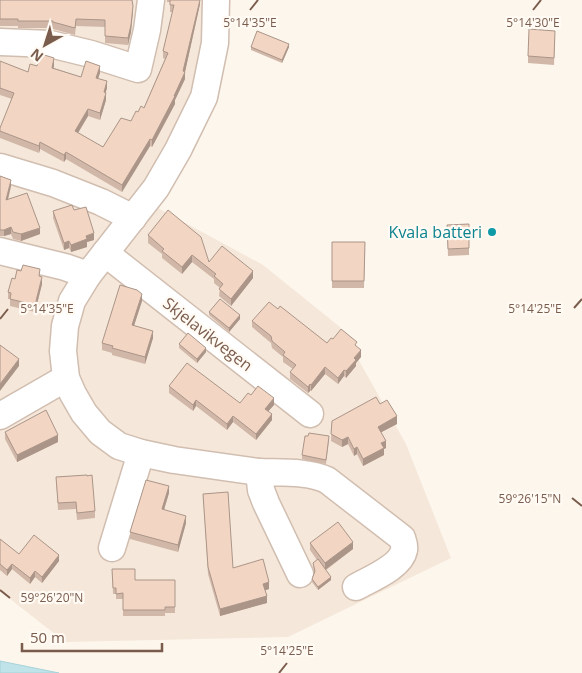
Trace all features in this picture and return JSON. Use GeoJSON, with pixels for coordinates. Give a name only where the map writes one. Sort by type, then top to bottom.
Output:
{"type":"FeatureCollection","features":[{"type":"Feature","properties":{"kind":"street"},"geometry":{"type":"LineString","coordinates":[[0,42],[50,44],[138,68],[147,30],[151,0]]}},
{"type":"Feature","properties":{"kind":"street"},"geometry":{"type":"LineString","coordinates":[[216,0],[215,42],[204,97],[178,150],[156,188],[88,275],[72,301],[65,326],[63,351],[66,378],[84,413],[100,432],[119,446],[174,460],[259,472],[308,475],[327,480],[402,538],[404,550],[398,562],[356,587]]}},
{"type":"Feature","properties":{"kind":"street"},"geometry":{"type":"LineString","coordinates":[[0,167],[53,183],[101,202],[133,218]]}},
{"type":"Feature","properties":{"kind":"street"},"geometry":{"type":"LineString","coordinates":[[0,251],[88,275]]}},
{"type":"Feature","properties":{"kind":"street","name":"Skjelavikvegen"},"geometry":{"type":"LineString","coordinates":[[106,253],[310,414]]}},
{"type":"Feature","properties":{"kind":"street"},"geometry":{"type":"LineString","coordinates":[[0,416],[66,378]]}},
{"type":"Feature","properties":{"kind":"street"},"geometry":{"type":"LineString","coordinates":[[112,548],[142,453]]}},
{"type":"Feature","properties":{"kind":"street"},"geometry":{"type":"LineString","coordinates":[[259,472],[261,490],[266,503],[300,574]]}},
{"type":"Feature","properties":{"kind":"shaded area"},"geometry":{"type":"Polygon","coordinates":[[[0,0],[218,0],[218,37],[145,201],[263,265],[340,327],[406,444],[451,558],[288,637],[65,642],[0,591],[0,0]]]}},
{"type":"Feature","properties":{"kind":"water"},"geometry":{"type":"Polygon","coordinates":[[[0,661],[59,673],[0,673],[0,661]]]}},
{"type":"Feature","properties":{"kind":"building"},"geometry":{"type":"Polygon","coordinates":[[[0,0],[132,0],[131,25],[128,38],[105,36],[105,20],[76,19],[75,28],[53,21],[0,19],[0,0]]]}},
{"type":"Feature","properties":{"kind":"building"},"geometry":{"type":"Polygon","coordinates":[[[170,0],[200,0],[183,71],[185,72],[152,140],[150,139],[122,185],[66,152],[64,155],[40,142],[39,146],[0,131],[14,93],[0,88],[0,61],[28,72],[30,64],[37,66],[41,54],[54,58],[52,68],[81,77],[86,61],[100,66],[96,78],[107,81],[104,92],[106,93],[100,113],[88,109],[75,131],[103,147],[121,118],[131,121],[141,106],[144,108],[168,53],[163,51],[174,5],[170,5],[170,0]]]}},
{"type":"Feature","properties":{"kind":"building"},"geometry":{"type":"Polygon","coordinates":[[[529,29],[555,31],[554,58],[528,56],[529,29]]]}},
{"type":"Feature","properties":{"kind":"building"},"geometry":{"type":"Polygon","coordinates":[[[257,31],[289,44],[282,60],[251,47],[257,31]]]}},
{"type":"Feature","properties":{"kind":"building"},"geometry":{"type":"Polygon","coordinates":[[[0,176],[11,180],[6,200],[27,193],[40,228],[21,234],[13,232],[11,227],[0,230],[0,176]]]}},
{"type":"Feature","properties":{"kind":"building"},"geometry":{"type":"Polygon","coordinates":[[[72,205],[74,210],[86,207],[94,233],[86,236],[87,239],[71,245],[69,241],[64,243],[53,211],[72,205]]]}},
{"type":"Feature","properties":{"kind":"building"},"geometry":{"type":"Polygon","coordinates":[[[168,210],[201,237],[209,262],[222,246],[253,271],[231,299],[219,289],[223,284],[214,276],[216,274],[192,255],[182,267],[162,251],[164,249],[148,235],[168,210]]]}},
{"type":"Feature","properties":{"kind":"building"},"geometry":{"type":"Polygon","coordinates":[[[469,224],[469,248],[448,249],[447,225],[469,224]]]}},
{"type":"Feature","properties":{"kind":"building"},"geometry":{"type":"Polygon","coordinates":[[[332,242],[365,242],[364,281],[332,281],[332,242]]]}},
{"type":"Feature","properties":{"kind":"building"},"geometry":{"type":"Polygon","coordinates":[[[23,265],[40,269],[39,276],[42,277],[35,305],[10,299],[11,293],[8,292],[12,278],[15,279],[17,270],[21,271],[23,265]]]}},
{"type":"Feature","properties":{"kind":"building"},"geometry":{"type":"Polygon","coordinates":[[[120,285],[137,290],[142,294],[132,325],[153,331],[145,357],[112,348],[113,346],[102,343],[120,285]]]}},
{"type":"Feature","properties":{"kind":"building"},"geometry":{"type":"Polygon","coordinates":[[[220,299],[240,315],[229,328],[209,312],[220,299]]]}},
{"type":"Feature","properties":{"kind":"building"},"geometry":{"type":"Polygon","coordinates":[[[269,302],[278,309],[280,306],[327,343],[341,329],[357,342],[355,345],[361,350],[354,358],[356,360],[338,378],[325,367],[308,387],[290,372],[296,365],[283,355],[285,352],[272,341],[271,336],[252,321],[269,302]]]}},
{"type":"Feature","properties":{"kind":"building"},"geometry":{"type":"Polygon","coordinates":[[[188,333],[206,348],[197,359],[179,344],[188,333]]]}},
{"type":"Feature","properties":{"kind":"building"},"geometry":{"type":"Polygon","coordinates":[[[0,345],[19,359],[0,384],[0,345]]]}},
{"type":"Feature","properties":{"kind":"building"},"geometry":{"type":"Polygon","coordinates":[[[187,363],[240,403],[248,393],[251,395],[258,386],[274,398],[265,409],[272,414],[256,434],[233,416],[227,424],[196,400],[193,405],[169,386],[187,363]]]}},
{"type":"Feature","properties":{"kind":"building"},"geometry":{"type":"Polygon","coordinates":[[[376,397],[380,404],[387,400],[397,416],[378,427],[386,441],[381,443],[384,448],[363,459],[357,447],[354,449],[348,437],[342,440],[331,434],[332,421],[376,397]]]}},
{"type":"Feature","properties":{"kind":"building"},"geometry":{"type":"Polygon","coordinates":[[[46,410],[58,435],[17,455],[5,432],[46,410]]]}},
{"type":"Feature","properties":{"kind":"building"},"geometry":{"type":"Polygon","coordinates":[[[309,433],[329,436],[326,460],[302,455],[305,436],[308,436],[309,433]]]}},
{"type":"Feature","properties":{"kind":"building"},"geometry":{"type":"Polygon","coordinates":[[[92,475],[95,511],[77,513],[76,502],[58,503],[56,477],[92,475]]]}},
{"type":"Feature","properties":{"kind":"building"},"geometry":{"type":"Polygon","coordinates":[[[146,480],[169,486],[162,509],[186,516],[178,545],[130,532],[146,480]]]}},
{"type":"Feature","properties":{"kind":"building"},"geometry":{"type":"Polygon","coordinates":[[[228,492],[233,568],[263,559],[269,582],[263,584],[267,596],[220,609],[208,567],[203,494],[228,492]]]}},
{"type":"Feature","properties":{"kind":"building"},"geometry":{"type":"Polygon","coordinates":[[[338,522],[353,542],[325,563],[310,543],[338,522]]]}},
{"type":"Feature","properties":{"kind":"building"},"geometry":{"type":"Polygon","coordinates":[[[34,535],[59,555],[42,577],[35,571],[30,578],[12,564],[7,570],[0,564],[0,539],[19,554],[34,535]]]}},
{"type":"Feature","properties":{"kind":"building"},"geometry":{"type":"Polygon","coordinates":[[[318,559],[331,577],[318,587],[312,579],[315,571],[313,563],[318,559]]]}},
{"type":"Feature","properties":{"kind":"building"},"geometry":{"type":"Polygon","coordinates":[[[112,569],[135,569],[135,580],[175,580],[175,607],[165,607],[165,610],[123,610],[123,593],[116,594],[116,588],[113,588],[112,569]]]}},
{"type":"Feature","properties":{"kind":"place","name":"Kvala batteri"},"geometry":{"type":"Point","coordinates":[492,232]}}]}
